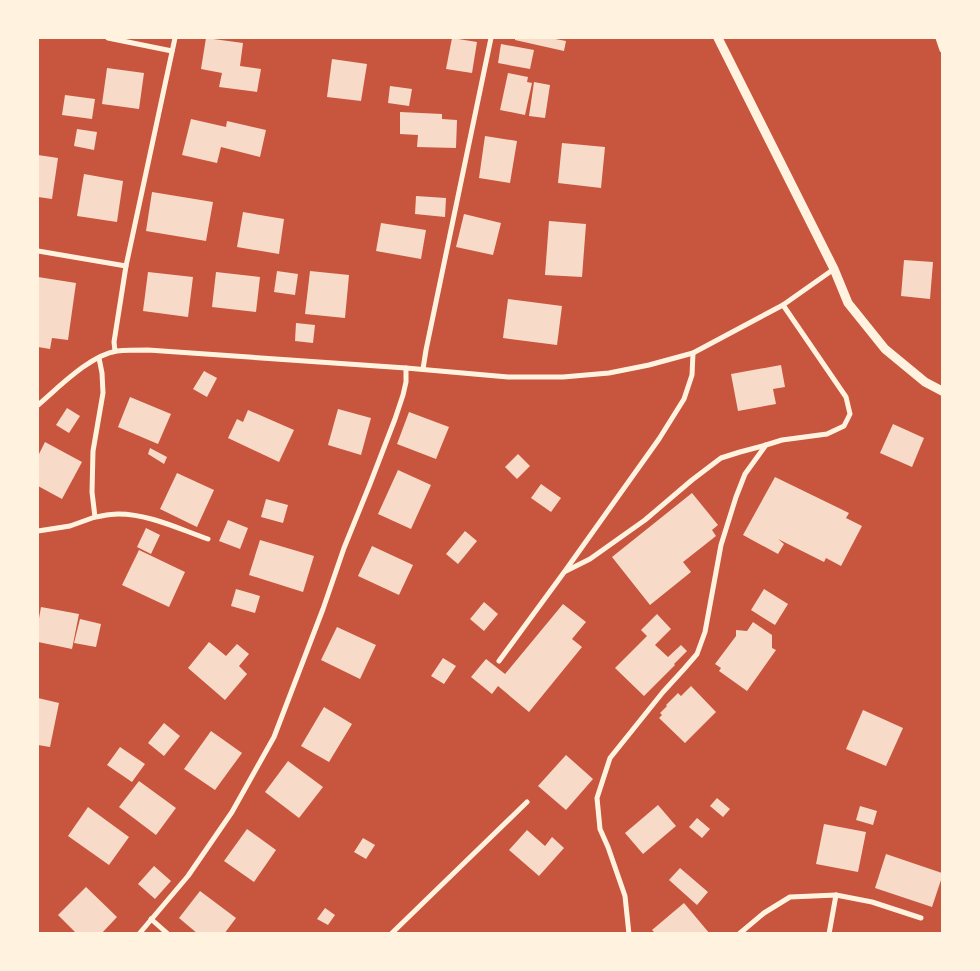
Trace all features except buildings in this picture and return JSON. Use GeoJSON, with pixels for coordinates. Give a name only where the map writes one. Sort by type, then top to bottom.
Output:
{"type":"FeatureCollection","features":[{"type":"Feature","properties":{"kind":"street"},"geometry":{"type":"LineString","coordinates":[[108,38],[172,52]]}},
{"type":"Feature","properties":{"kind":"street"},"geometry":{"type":"LineString","coordinates":[[115,351],[114,342],[126,266],[175,38]]}},
{"type":"Feature","properties":{"kind":"street"},"geometry":{"type":"LineString","coordinates":[[423,369],[491,38]]}},
{"type":"Feature","properties":{"kind":"street"},"geometry":{"type":"LineString","coordinates":[[718,38],[834,269],[848,303],[885,349],[925,382],[942,391]]}},
{"type":"Feature","properties":{"kind":"street"},"geometry":{"type":"LineString","coordinates":[[938,38],[942,50]]}},
{"type":"Feature","properties":{"kind":"street"},"geometry":{"type":"LineString","coordinates":[[38,251],[126,266]]}},
{"type":"Feature","properties":{"kind":"street"},"geometry":{"type":"LineString","coordinates":[[38,405],[74,374],[95,359],[115,351],[148,350],[423,369],[508,377],[563,377],[609,373],[649,366],[693,353],[783,305],[834,269]]}},
{"type":"Feature","properties":{"kind":"street"},"geometry":{"type":"LineString","coordinates":[[566,571],[590,559],[646,520],[692,480],[722,458],[782,440],[827,434],[844,426],[850,414],[846,397],[783,305]]}},
{"type":"Feature","properties":{"kind":"street"},"geometry":{"type":"LineString","coordinates":[[499,661],[566,571],[659,439],[684,400],[692,374],[693,353]]}},
{"type":"Feature","properties":{"kind":"street"},"geometry":{"type":"LineString","coordinates":[[95,517],[92,492],[93,451],[104,393],[99,358]]}},
{"type":"Feature","properties":{"kind":"street"},"geometry":{"type":"LineString","coordinates":[[139,934],[188,876],[232,812],[274,737],[344,548],[404,395],[406,368]]}},
{"type":"Feature","properties":{"kind":"street"},"geometry":{"type":"LineString","coordinates":[[629,934],[625,896],[600,829],[596,798],[610,758],[662,692],[697,654],[705,632],[721,545],[736,497],[745,474],[766,445]]}},
{"type":"Feature","properties":{"kind":"street"},"geometry":{"type":"LineString","coordinates":[[38,531],[70,526],[95,517],[118,514],[157,520],[208,539]]}},
{"type":"Feature","properties":{"kind":"street"},"geometry":{"type":"LineString","coordinates":[[391,934],[527,802]]}},
{"type":"Feature","properties":{"kind":"street"},"geometry":{"type":"LineString","coordinates":[[739,934],[764,913],[790,897],[824,894],[872,902],[921,918]]}},
{"type":"Feature","properties":{"kind":"street"},"geometry":{"type":"LineString","coordinates":[[829,934],[836,895]]}},
{"type":"Feature","properties":{"kind":"street"},"geometry":{"type":"LineString","coordinates":[[151,919],[168,934]]}}]}
